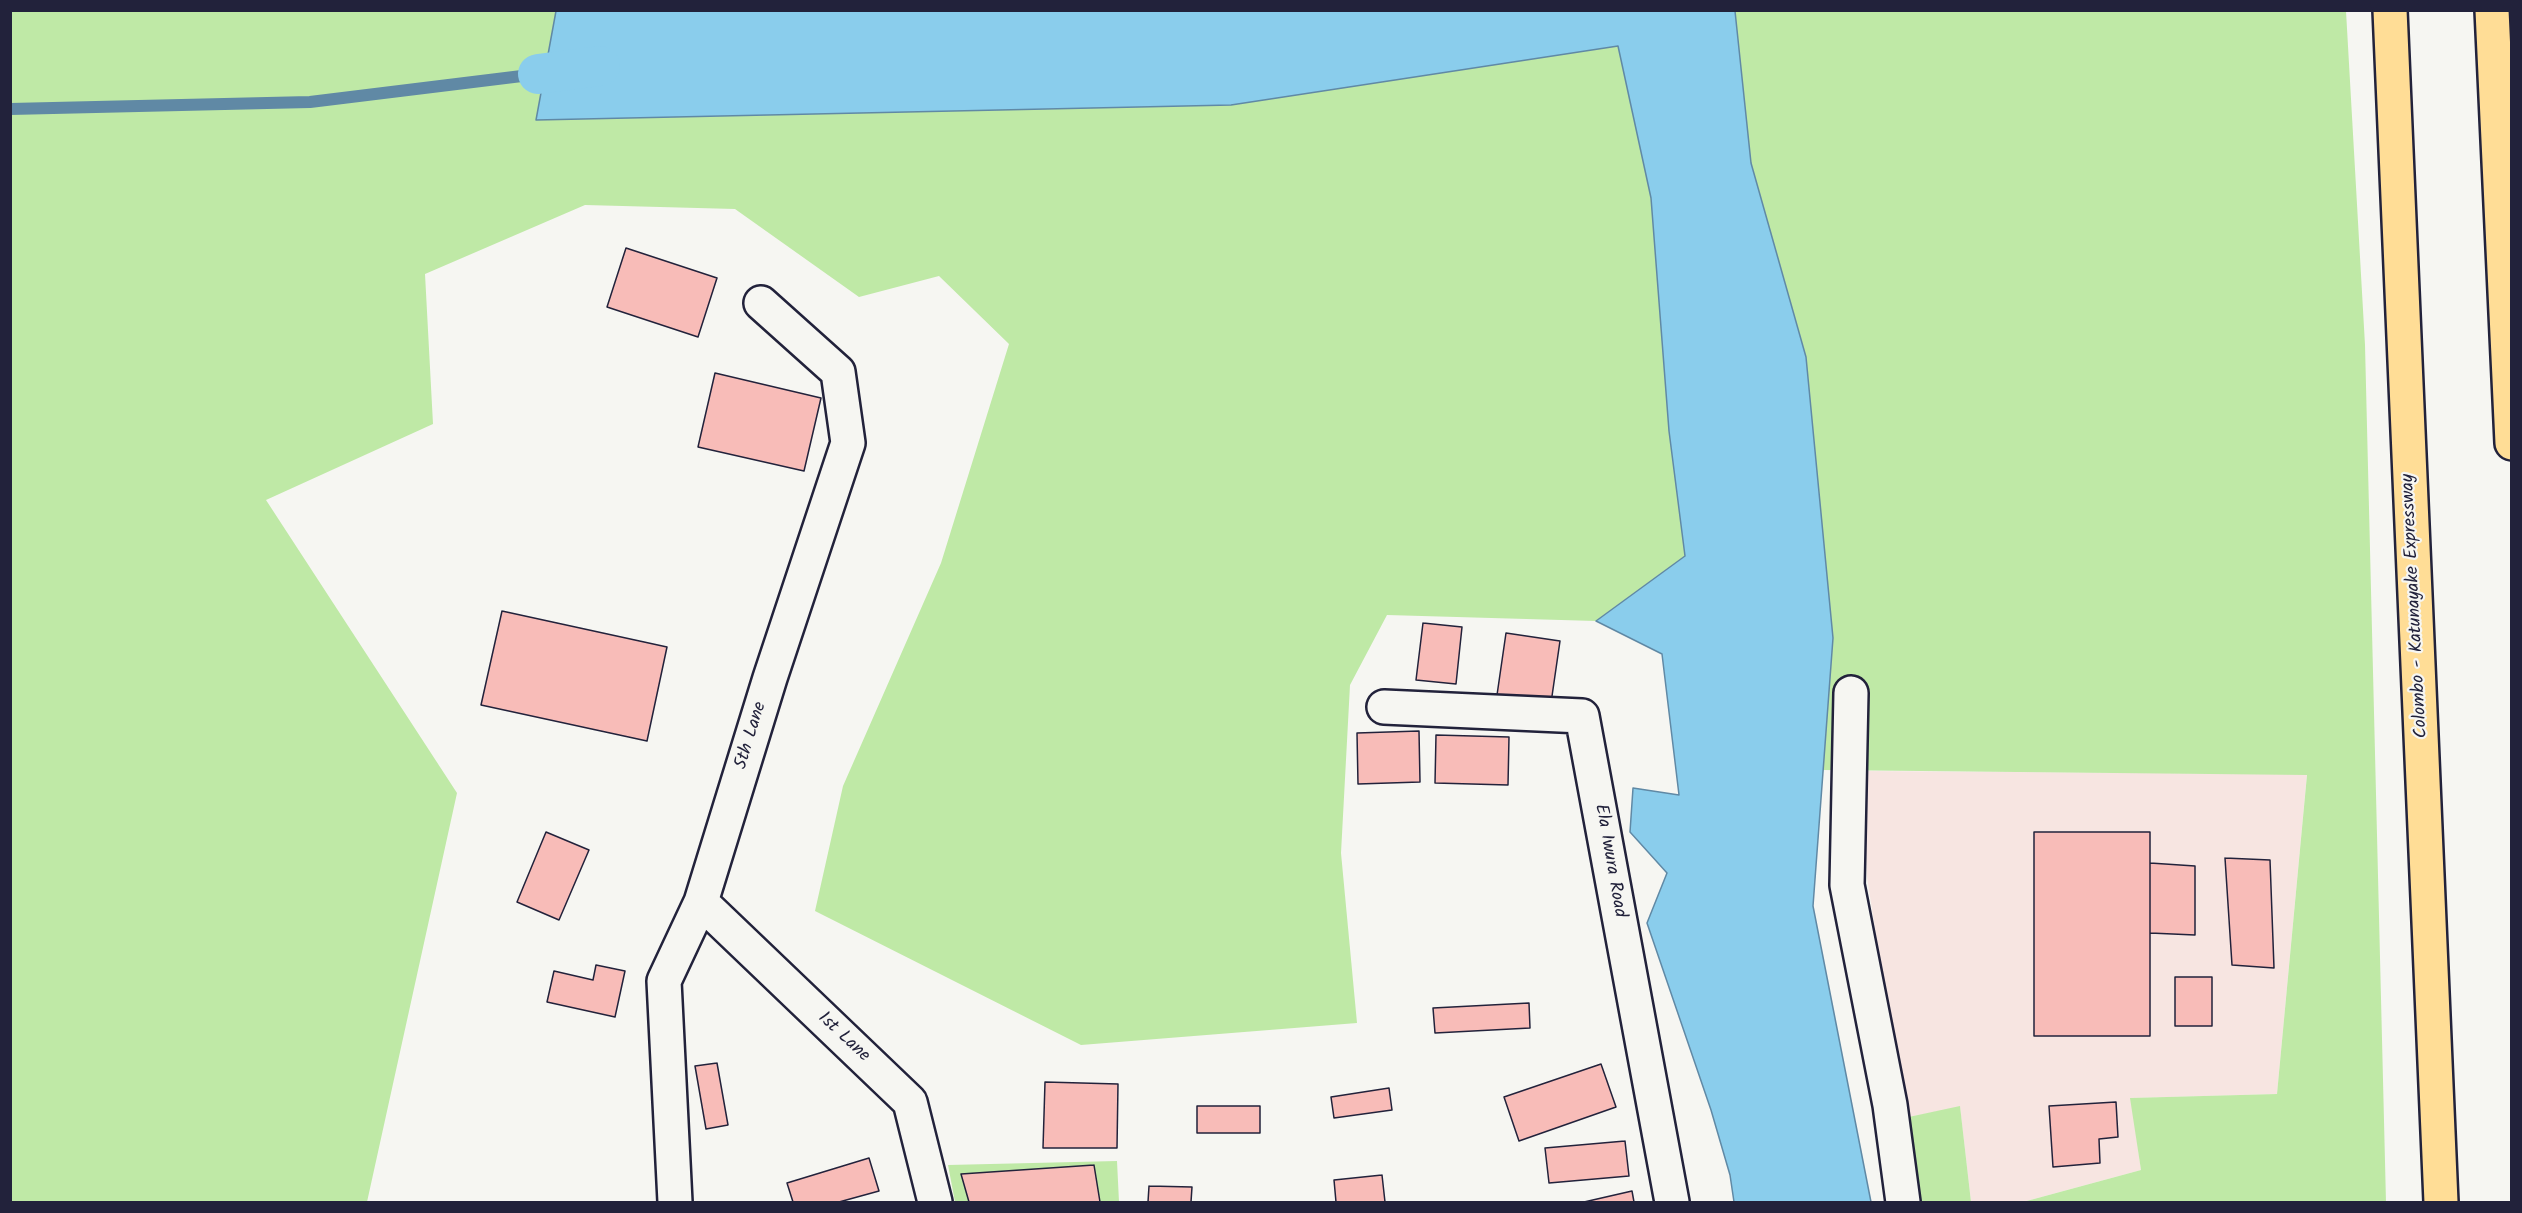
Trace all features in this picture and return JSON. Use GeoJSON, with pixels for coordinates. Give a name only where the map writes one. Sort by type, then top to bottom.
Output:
{"type":"FeatureCollection","features":[{"type":"Feature","properties":{"kind":"highway","name":"Colombo - Katunayake Expressway"},"geometry":{"type":"LineString","coordinates":[[2390,10],[2441,1203]]}},
{"type":"Feature","properties":{"kind":"highway"},"geometry":{"type":"LineString","coordinates":[[2492,10],[2511,443]]}},
{"type":"Feature","properties":{"kind":"street","name":"5th Lane"},"geometry":{"type":"LineString","coordinates":[[675,1203],[664,981],[701,902],[770,678],[849,443],[838,372],[761,303]]}},
{"type":"Feature","properties":{"kind":"street"},"geometry":{"type":"LineString","coordinates":[[1851,693],[1847,885],[1890,1105],[1904,1203]]}},
{"type":"Feature","properties":{"kind":"street","name":"Ela Iwura Road"},"geometry":{"type":"LineString","coordinates":[[1384,707],[1582,716],[1672,1203]]}},
{"type":"Feature","properties":{"kind":"street","name":"1st Lane"},"geometry":{"type":"LineString","coordinates":[[701,902],[910,1102],[935,1203]]}},
{"type":"Feature","properties":{"kind":"shaded area"},"geometry":{"type":"Polygon","coordinates":[[[1863,771],[2307,774],[2277,1094],[2131,1098],[2141,1170],[2023,1202],[1971,1202],[1960,1107],[1904,1118],[1867,877],[1863,771]]]}},
{"type":"Feature","properties":{"kind":"green space"},"geometry":{"type":"Polygon","coordinates":[[[10,11],[556,11],[537,120],[1231,105],[1618,46],[1651,198],[1669,431],[1685,556],[1596,621],[1387,615],[1350,685],[1341,853],[1357,1023],[1081,1045],[815,911],[843,786],[941,563],[1009,344],[939,276],[859,297],[735,209],[585,205],[425,274],[433,424],[266,500],[457,793],[367,1202],[11,1202],[10,11]]]}},
{"type":"Feature","properties":{"kind":"green space"},"geometry":{"type":"Polygon","coordinates":[[[1735,11],[2346,11],[2365,345],[2386,1202],[2023,1202],[2141,1170],[2130,1098],[2277,1094],[2307,775],[1823,770],[1833,638],[1806,357],[1751,163],[1735,11]]]}},
{"type":"Feature","properties":{"kind":"green space"},"geometry":{"type":"Polygon","coordinates":[[[1960,1106],[1971,1202],[1919,1202],[1904,1118],[1960,1106]]]}},
{"type":"Feature","properties":{"kind":"green space"},"geometry":{"type":"Polygon","coordinates":[[[1117,1161],[1119,1202],[955,1202],[948,1165],[1117,1161]]]}},
{"type":"Feature","properties":{"kind":"water"},"geometry":{"type":"Polygon","coordinates":[[[556,11],[1735,11],[1751,163],[1806,357],[1833,638],[1813,906],[1871,1202],[1734,1202],[1730,1175],[1711,1110],[1647,923],[1667,873],[1630,832],[1633,788],[1679,795],[1662,654],[1596,621],[1685,556],[1669,431],[1651,198],[1618,46],[1231,105],[536,120],[556,11]]]}},
{"type":"Feature","properties":{"kind":"building"},"geometry":{"type":"Polygon","coordinates":[[[626,248],[717,278],[698,337],[607,307],[626,248]]]}},
{"type":"Feature","properties":{"kind":"building"},"geometry":{"type":"Polygon","coordinates":[[[715,373],[821,398],[804,471],[698,447],[715,373]]]}},
{"type":"Feature","properties":{"kind":"building"},"geometry":{"type":"Polygon","coordinates":[[[502,611],[667,647],[647,741],[481,705],[502,611]]]}},
{"type":"Feature","properties":{"kind":"building"},"geometry":{"type":"Polygon","coordinates":[[[1423,623],[1462,627],[1456,684],[1416,680],[1423,623]]]}},
{"type":"Feature","properties":{"kind":"building"},"geometry":{"type":"Polygon","coordinates":[[[1506,633],[1560,641],[1551,703],[1497,695],[1506,633]]]}},
{"type":"Feature","properties":{"kind":"building"},"geometry":{"type":"Polygon","coordinates":[[[1419,731],[1420,782],[1358,784],[1357,733],[1419,731]]]}},
{"type":"Feature","properties":{"kind":"building"},"geometry":{"type":"Polygon","coordinates":[[[1436,735],[1509,737],[1508,785],[1435,783],[1436,735]]]}},
{"type":"Feature","properties":{"kind":"building"},"geometry":{"type":"Polygon","coordinates":[[[546,832],[589,850],[559,920],[517,902],[546,832]]]}},
{"type":"Feature","properties":{"kind":"building"},"geometry":{"type":"Polygon","coordinates":[[[2034,832],[2150,832],[2150,1036],[2034,1036],[2034,832]]]}},
{"type":"Feature","properties":{"kind":"building"},"geometry":{"type":"Polygon","coordinates":[[[2225,858],[2270,860],[2274,968],[2232,965],[2225,858]]]}},
{"type":"Feature","properties":{"kind":"building"},"geometry":{"type":"Polygon","coordinates":[[[2150,863],[2195,866],[2195,935],[2150,933],[2150,863]]]}},
{"type":"Feature","properties":{"kind":"building"},"geometry":{"type":"Polygon","coordinates":[[[596,965],[625,971],[615,1017],[547,1002],[554,971],[593,980],[596,965]]]}},
{"type":"Feature","properties":{"kind":"building"},"geometry":{"type":"Polygon","coordinates":[[[2175,977],[2212,977],[2212,1026],[2175,1026],[2175,977]]]}},
{"type":"Feature","properties":{"kind":"building"},"geometry":{"type":"Polygon","coordinates":[[[1529,1003],[1530,1028],[1435,1033],[1433,1008],[1529,1003]]]}},
{"type":"Feature","properties":{"kind":"building"},"geometry":{"type":"Polygon","coordinates":[[[717,1063],[728,1125],[706,1129],[695,1066],[717,1063]]]}},
{"type":"Feature","properties":{"kind":"building"},"geometry":{"type":"Polygon","coordinates":[[[1601,1064],[1616,1107],[1519,1141],[1504,1097],[1601,1064]]]}},
{"type":"Feature","properties":{"kind":"building"},"geometry":{"type":"Polygon","coordinates":[[[1045,1082],[1118,1084],[1117,1148],[1043,1148],[1045,1082]]]}},
{"type":"Feature","properties":{"kind":"building"},"geometry":{"type":"Polygon","coordinates":[[[1389,1088],[1392,1110],[1334,1118],[1331,1097],[1389,1088]]]}},
{"type":"Feature","properties":{"kind":"building"},"geometry":{"type":"Polygon","coordinates":[[[2116,1102],[2118,1137],[2099,1139],[2100,1163],[2053,1167],[2049,1106],[2116,1102]]]}},
{"type":"Feature","properties":{"kind":"building"},"geometry":{"type":"Polygon","coordinates":[[[1197,1106],[1260,1106],[1260,1133],[1197,1133],[1197,1106]]]}},
{"type":"Feature","properties":{"kind":"building"},"geometry":{"type":"Polygon","coordinates":[[[1625,1141],[1629,1176],[1549,1183],[1545,1148],[1625,1141]]]}},
{"type":"Feature","properties":{"kind":"building"},"geometry":{"type":"Polygon","coordinates":[[[869,1158],[879,1191],[839,1202],[793,1202],[787,1183],[869,1158]]]}},
{"type":"Feature","properties":{"kind":"building"},"geometry":{"type":"Polygon","coordinates":[[[1094,1165],[1100,1202],[969,1202],[961,1174],[1094,1165]]]}},
{"type":"Feature","properties":{"kind":"building"},"geometry":{"type":"Polygon","coordinates":[[[1382,1175],[1385,1202],[1336,1202],[1334,1180],[1382,1175]]]}},
{"type":"Feature","properties":{"kind":"building"},"geometry":{"type":"Polygon","coordinates":[[[1149,1186],[1192,1187],[1191,1202],[1148,1202],[1149,1186]]]}},
{"type":"Feature","properties":{"kind":"building"},"geometry":{"type":"Polygon","coordinates":[[[1632,1191],[1634,1202],[1584,1202],[1632,1191]]]}},
{"type":"Feature","properties":{"kind":"waterway"},"geometry":{"type":"LineString","coordinates":[[538,74],[600,66]]}},
{"type":"Feature","properties":{"kind":"waterway"},"geometry":{"type":"LineString","coordinates":[[10,109],[310,102],[538,74]]}}]}
